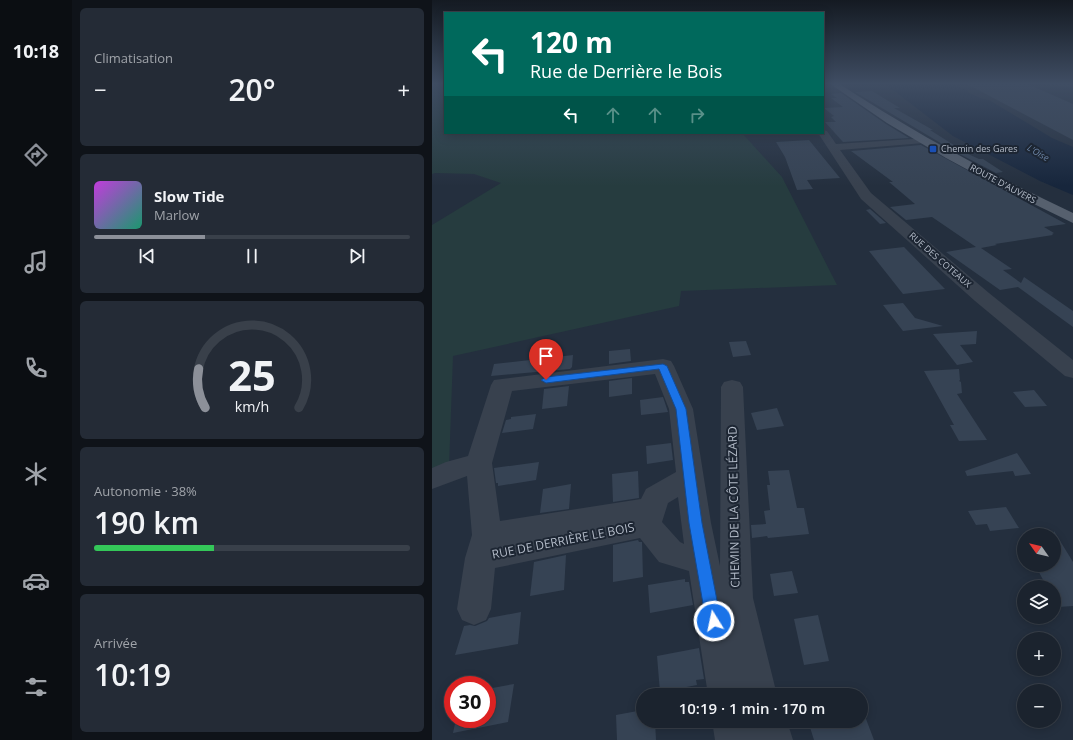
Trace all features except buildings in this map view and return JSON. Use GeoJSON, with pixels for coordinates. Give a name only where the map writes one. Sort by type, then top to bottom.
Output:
{"type":"FeatureCollection","features":[{"type":"Feature","properties":{"kind":"main road","name":"ROUTE D'AUVERS"},"geometry":{"type":"LineString","coordinates":[[887,118],[987,176],[1073,219]]}},
{"type":"Feature","properties":{"kind":"street","name":"RUE DES COTEAUX"},"geometry":{"type":"LineString","coordinates":[[824,134],[866,196],[982,297],[1073,371]]}},
{"type":"Feature","properties":{"kind":"street"},"geometry":{"type":"LineString","coordinates":[[834,147],[924,140]]}},
{"type":"Feature","properties":{"kind":"street","name":"RUE DE DERRIÈRE LE BOIS"},"geometry":{"type":"LineString","coordinates":[[474,609],[484,546],[480,463],[502,385],[663,366],[681,409],[696,523],[726,688]]}},
{"type":"Feature","properties":{"kind":"street","name":"CHEMIN DE LA CÔTE LÉZARD"},"geometry":{"type":"LineString","coordinates":[[732,388],[736,598],[756,688]]}},
{"type":"Feature","properties":{"kind":"street"},"geometry":{"type":"LineString","coordinates":[[432,479],[455,468],[480,463]]}},
{"type":"Feature","properties":{"kind":"street"},"geometry":{"type":"LineString","coordinates":[[649,517],[656,497],[690,476]]}},
{"type":"Feature","properties":{"kind":"street","name":"RUE DE DERRIÈRE LE BOIS"},"geometry":{"type":"LineString","coordinates":[[484,546],[649,517],[670,552],[703,562]]}},
{"type":"Feature","properties":{"kind":"street"},"geometry":{"type":"LineString","coordinates":[[733,728],[735,740]]}},
{"type":"Feature","properties":{"kind":"street"},"geometry":{"type":"LineString","coordinates":[[769,728],[773,740]]}},
{"type":"Feature","properties":{"kind":"green space"},"geometry":{"type":"Polygon","coordinates":[[[432,118],[444,118],[444,134],[743,134],[782,177],[837,285],[681,291],[679,306],[453,356],[449,467],[432,473],[432,225],[501,183],[474,174],[432,174],[432,118]]]}},
{"type":"Feature","properties":{"kind":"water","name":"L'Oise"},"geometry":{"type":"Polygon","coordinates":[[[929,118],[1018,118],[1052,138],[1073,147],[1073,195],[1040,181],[953,136],[929,118]]]}},
{"type":"Feature","properties":{"kind":"place","name":"Chemin des Gares"},"geometry":{"type":"Point","coordinates":[933,149]}},
{"type":"Feature","properties":{"kind":"route"},"geometry":{"type":"LineString","coordinates":[[546,380],[663,366],[681,409],[696,523],[714,621]]}}]}
